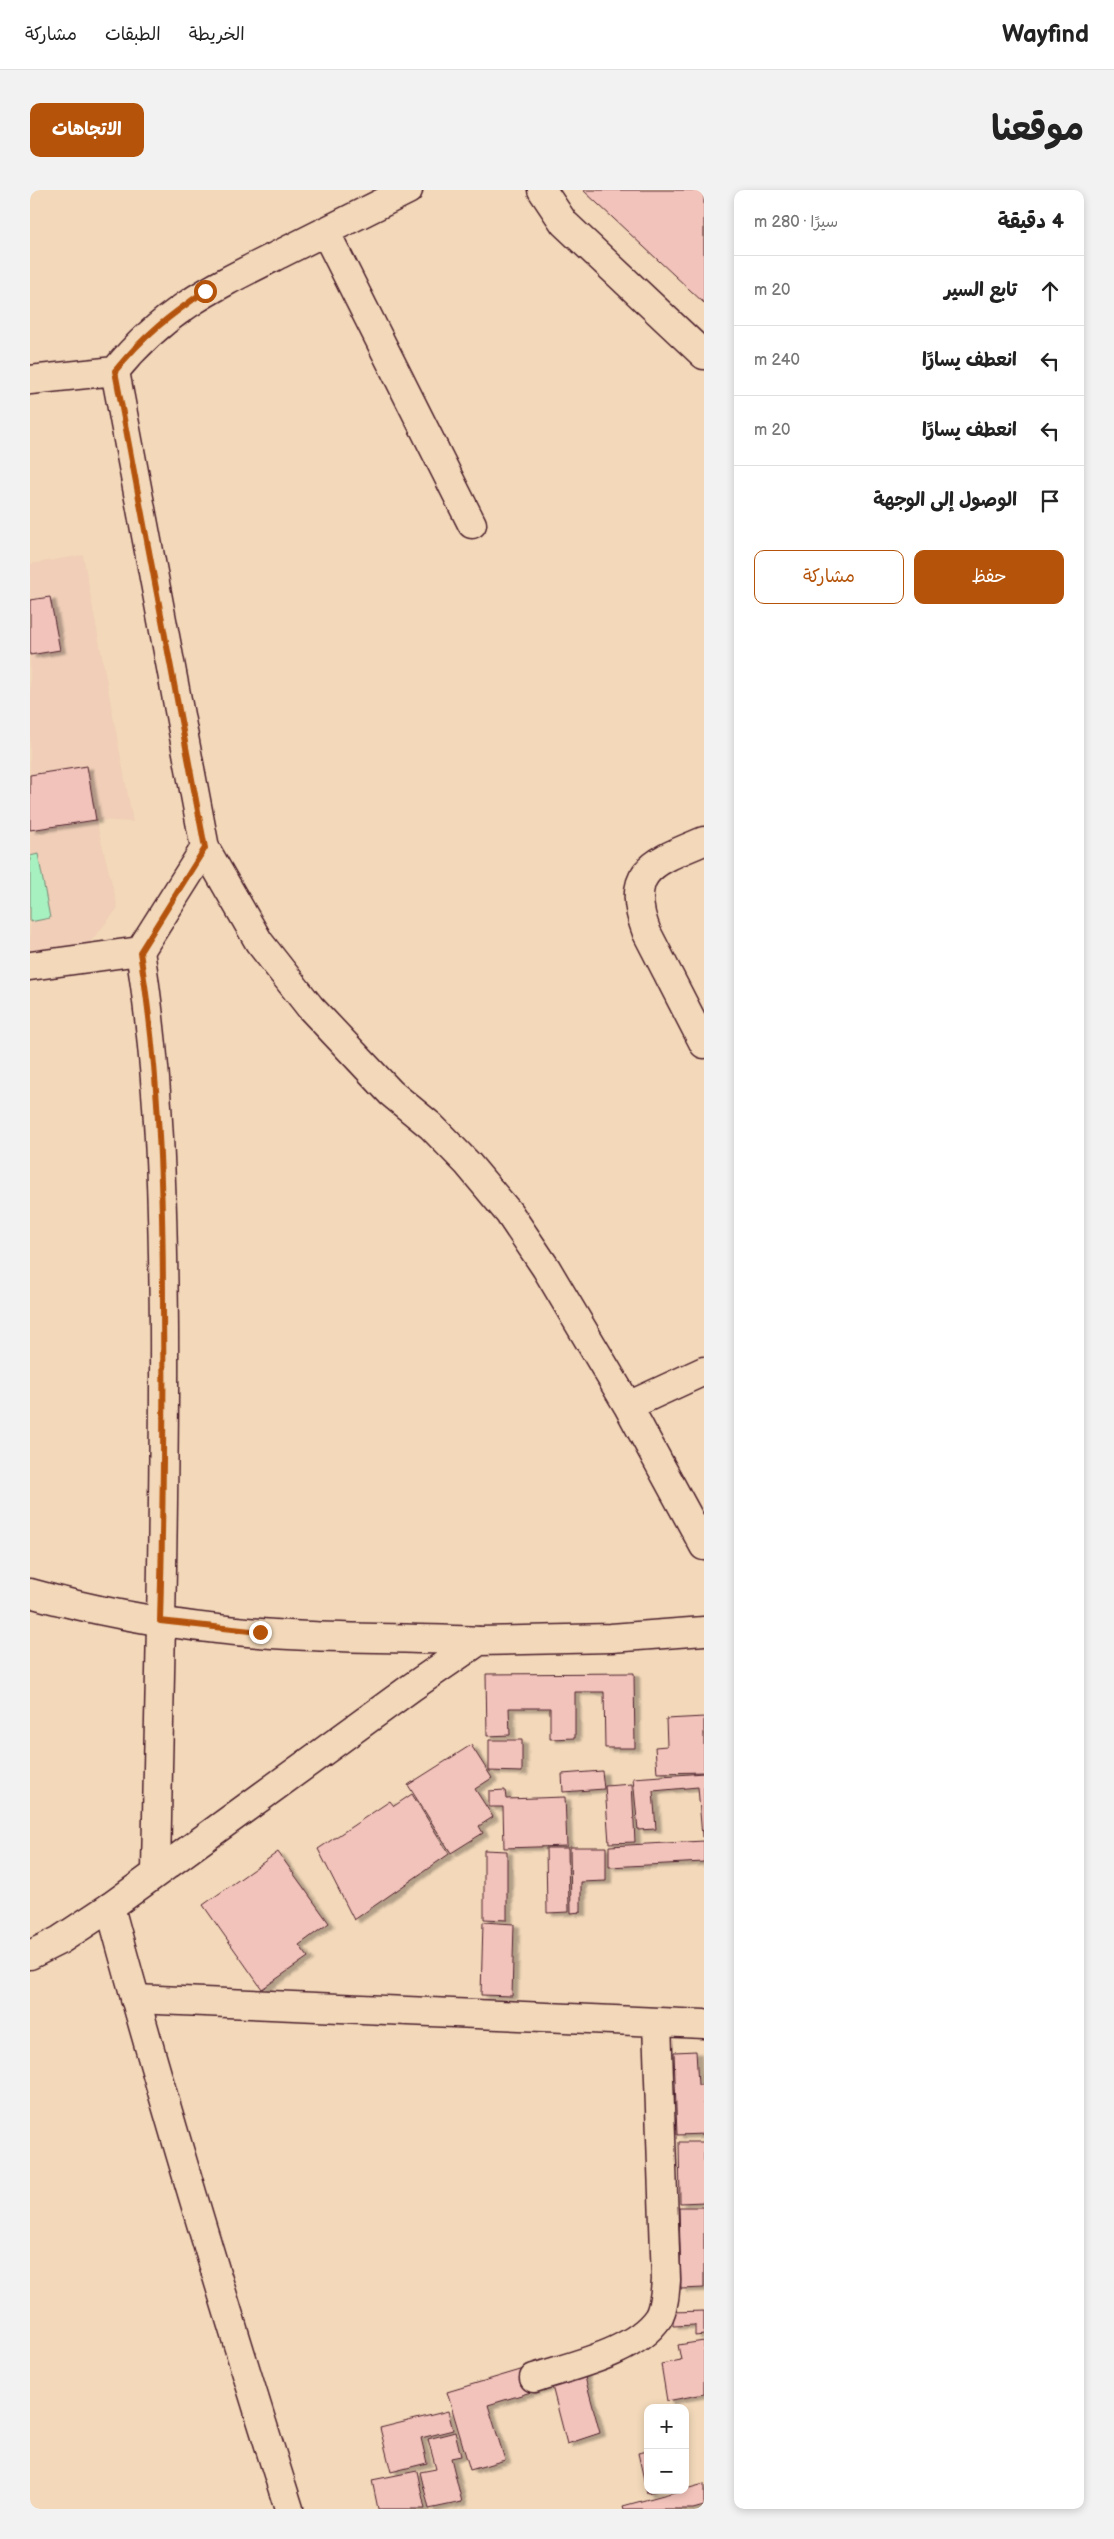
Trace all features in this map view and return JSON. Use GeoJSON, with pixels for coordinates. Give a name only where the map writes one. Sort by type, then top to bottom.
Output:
{"type":"FeatureCollection","features":[{"type":"Feature","properties":{"kind":"street"},"geometry":{"type":"LineString","coordinates":[[30,380],[115,371],[137,343],[168,317],[205,291],[408,190]]}},
{"type":"Feature","properties":{"kind":"street"},"geometry":{"type":"LineString","coordinates":[[542,190],[564,223],[704,355]]}},
{"type":"Feature","properties":{"kind":"street"},"geometry":{"type":"LineString","coordinates":[[325,231],[472,524]]}},
{"type":"Feature","properties":{"kind":"street"},"geometry":{"type":"LineString","coordinates":[[115,371],[205,848],[259,942],[310,1008],[391,1093],[431,1126],[468,1164],[509,1213],[546,1268],[628,1406],[704,1546]]}},
{"type":"Feature","properties":{"kind":"street"},"geometry":{"type":"LineString","coordinates":[[704,841],[662,859],[649,868],[640,880],[638,899],[640,916],[647,932],[704,1044]]}},
{"type":"Feature","properties":{"kind":"street"},"geometry":{"type":"LineString","coordinates":[[156,1872],[164,1458],[163,1243],[157,1091],[150,1014],[140,952],[205,848]]}},
{"type":"Feature","properties":{"kind":"street"},"geometry":{"type":"LineString","coordinates":[[30,966],[140,952]]}},
{"type":"Feature","properties":{"kind":"street"},"geometry":{"type":"LineString","coordinates":[[628,1406],[704,1372]]}},
{"type":"Feature","properties":{"kind":"street"},"geometry":{"type":"LineString","coordinates":[[30,1593],[160,1621],[260,1632],[479,1641],[611,1638],[704,1631]]}},
{"type":"Feature","properties":{"kind":"street"},"geometry":{"type":"LineString","coordinates":[[30,1954],[60,1940],[110,1907],[412,1687],[479,1641]]}},
{"type":"Feature","properties":{"kind":"street"},"geometry":{"type":"LineString","coordinates":[[110,1907],[226,2309],[289,2509]]}},
{"type":"Feature","properties":{"kind":"street"},"geometry":{"type":"LineString","coordinates":[[135,1999],[704,2024]]}},
{"type":"Feature","properties":{"kind":"street"},"geometry":{"type":"LineString","coordinates":[[534,2378],[624,2347],[645,2333],[659,2316],[666,2280],[656,2023]]}},
{"type":"Feature","properties":{"kind":"shaded area"},"geometry":{"type":"Polygon","coordinates":[[[83,555],[133,822],[96,820],[118,908],[80,955],[30,957],[30,564],[83,555]]]}},
{"type":"Feature","properties":{"kind":"green space"},"geometry":{"type":"Polygon","coordinates":[[[38,854],[50,918],[30,922],[30,856],[38,854]]]}},
{"type":"Feature","properties":{"kind":"building"},"geometry":{"type":"Polygon","coordinates":[[[583,190],[704,190],[704,303],[583,190]]]}},
{"type":"Feature","properties":{"kind":"building"},"geometry":{"type":"Polygon","coordinates":[[[50,597],[60,650],[30,655],[30,600],[50,597]]]}},
{"type":"Feature","properties":{"kind":"building"},"geometry":{"type":"Polygon","coordinates":[[[87,766],[96,820],[30,830],[30,775],[87,766]]]}},
{"type":"Feature","properties":{"kind":"building"},"geometry":{"type":"Polygon","coordinates":[[[634,1673],[635,1748],[605,1748],[604,1692],[575,1692],[575,1738],[550,1739],[550,1708],[509,1708],[510,1735],[487,1736],[486,1674],[634,1673]]]}},
{"type":"Feature","properties":{"kind":"building"},"geometry":{"type":"Polygon","coordinates":[[[704,1717],[704,1772],[657,1773],[655,1747],[667,1746],[666,1719],[704,1717]]]}},
{"type":"Feature","properties":{"kind":"building"},"geometry":{"type":"Polygon","coordinates":[[[489,1740],[522,1740],[522,1772],[489,1771],[489,1740]]]}},
{"type":"Feature","properties":{"kind":"building"},"geometry":{"type":"Polygon","coordinates":[[[471,1745],[492,1778],[475,1789],[493,1817],[479,1826],[483,1833],[451,1853],[408,1785],[471,1745]]]}},
{"type":"Feature","properties":{"kind":"building"},"geometry":{"type":"Polygon","coordinates":[[[602,1771],[604,1789],[563,1792],[562,1774],[602,1771]]]}},
{"type":"Feature","properties":{"kind":"building"},"geometry":{"type":"Polygon","coordinates":[[[704,1773],[704,1837],[702,1837],[698,1787],[653,1791],[656,1829],[638,1830],[633,1778],[704,1773]]]}},
{"type":"Feature","properties":{"kind":"building"},"geometry":{"type":"Polygon","coordinates":[[[632,1784],[635,1842],[609,1843],[605,1786],[632,1784]]]}},
{"type":"Feature","properties":{"kind":"building"},"geometry":{"type":"Polygon","coordinates":[[[505,1790],[506,1799],[565,1797],[567,1846],[504,1848],[503,1807],[489,1807],[489,1791],[505,1790]]]}},
{"type":"Feature","properties":{"kind":"building"},"geometry":{"type":"Polygon","coordinates":[[[412,1794],[449,1854],[354,1920],[318,1849],[390,1801],[394,1806],[412,1794]]]}},
{"type":"Feature","properties":{"kind":"building"},"geometry":{"type":"Polygon","coordinates":[[[704,1841],[704,1862],[609,1867],[609,1846],[704,1841]]]}},
{"type":"Feature","properties":{"kind":"building"},"geometry":{"type":"Polygon","coordinates":[[[570,1847],[606,1847],[606,1881],[581,1882],[581,1912],[571,1913],[570,1847]]]}},
{"type":"Feature","properties":{"kind":"building"},"geometry":{"type":"Polygon","coordinates":[[[546,1848],[568,1848],[569,1912],[547,1913],[546,1848]]]}},
{"type":"Feature","properties":{"kind":"building"},"geometry":{"type":"Polygon","coordinates":[[[484,1850],[507,1851],[507,1920],[484,1919],[484,1850]]]}},
{"type":"Feature","properties":{"kind":"building"},"geometry":{"type":"Polygon","coordinates":[[[278,1852],[329,1923],[299,1945],[308,1957],[262,1989],[203,1905],[278,1852]]]}},
{"type":"Feature","properties":{"kind":"building"},"geometry":{"type":"Polygon","coordinates":[[[483,1922],[514,1924],[512,1996],[481,1995],[483,1922]]]}},
{"type":"Feature","properties":{"kind":"building"},"geometry":{"type":"Polygon","coordinates":[[[696,2051],[698,2085],[704,2085],[704,2134],[677,2135],[674,2052],[696,2051]]]}},
{"type":"Feature","properties":{"kind":"building"},"geometry":{"type":"Polygon","coordinates":[[[679,2142],[704,2142],[704,2202],[680,2203],[679,2142]]]}},
{"type":"Feature","properties":{"kind":"building"},"geometry":{"type":"Polygon","coordinates":[[[679,2207],[704,2207],[704,2288],[681,2289],[679,2207]]]}},
{"type":"Feature","properties":{"kind":"building"},"geometry":{"type":"Polygon","coordinates":[[[704,2311],[704,2335],[695,2336],[695,2325],[673,2326],[673,2312],[704,2311]]]}},
{"type":"Feature","properties":{"kind":"building"},"geometry":{"type":"Polygon","coordinates":[[[704,2341],[704,2394],[667,2401],[661,2364],[681,2360],[678,2345],[704,2341]]]}},
{"type":"Feature","properties":{"kind":"building"},"geometry":{"type":"Polygon","coordinates":[[[579,2355],[600,2433],[567,2444],[546,2363],[579,2355]]]}},
{"type":"Feature","properties":{"kind":"building"},"geometry":{"type":"Polygon","coordinates":[[[544,2363],[551,2386],[488,2405],[505,2460],[470,2470],[447,2392],[544,2363]]]}},
{"type":"Feature","properties":{"kind":"building"},"geometry":{"type":"Polygon","coordinates":[[[448,2411],[453,2430],[421,2438],[427,2463],[391,2472],[380,2428],[448,2411]]]}},
{"type":"Feature","properties":{"kind":"building"},"geometry":{"type":"Polygon","coordinates":[[[455,2432],[461,2456],[451,2458],[462,2502],[429,2509],[420,2472],[436,2469],[428,2439],[455,2432]]]}},
{"type":"Feature","properties":{"kind":"building"},"geometry":{"type":"Polygon","coordinates":[[[644,2452],[644,2480],[638,2453],[644,2452]]]}},
{"type":"Feature","properties":{"kind":"building"},"geometry":{"type":"Polygon","coordinates":[[[417,2471],[425,2509],[378,2509],[372,2480],[417,2471]]]}},
{"type":"Feature","properties":{"kind":"building"},"geometry":{"type":"Polygon","coordinates":[[[704,2484],[704,2506],[693,2509],[624,2509],[623,2506],[667,2494],[689,2494],[689,2488],[704,2484]]]}},
{"type":"Feature","properties":{"kind":"route"},"geometry":{"type":"LineString","coordinates":[[205,291],[168,317],[137,343],[115,371],[162,610],[205,848],[140,952],[150,1014],[157,1091],[163,1243],[164,1458],[160,1621],[217,1629],[260,1632]]}}]}
